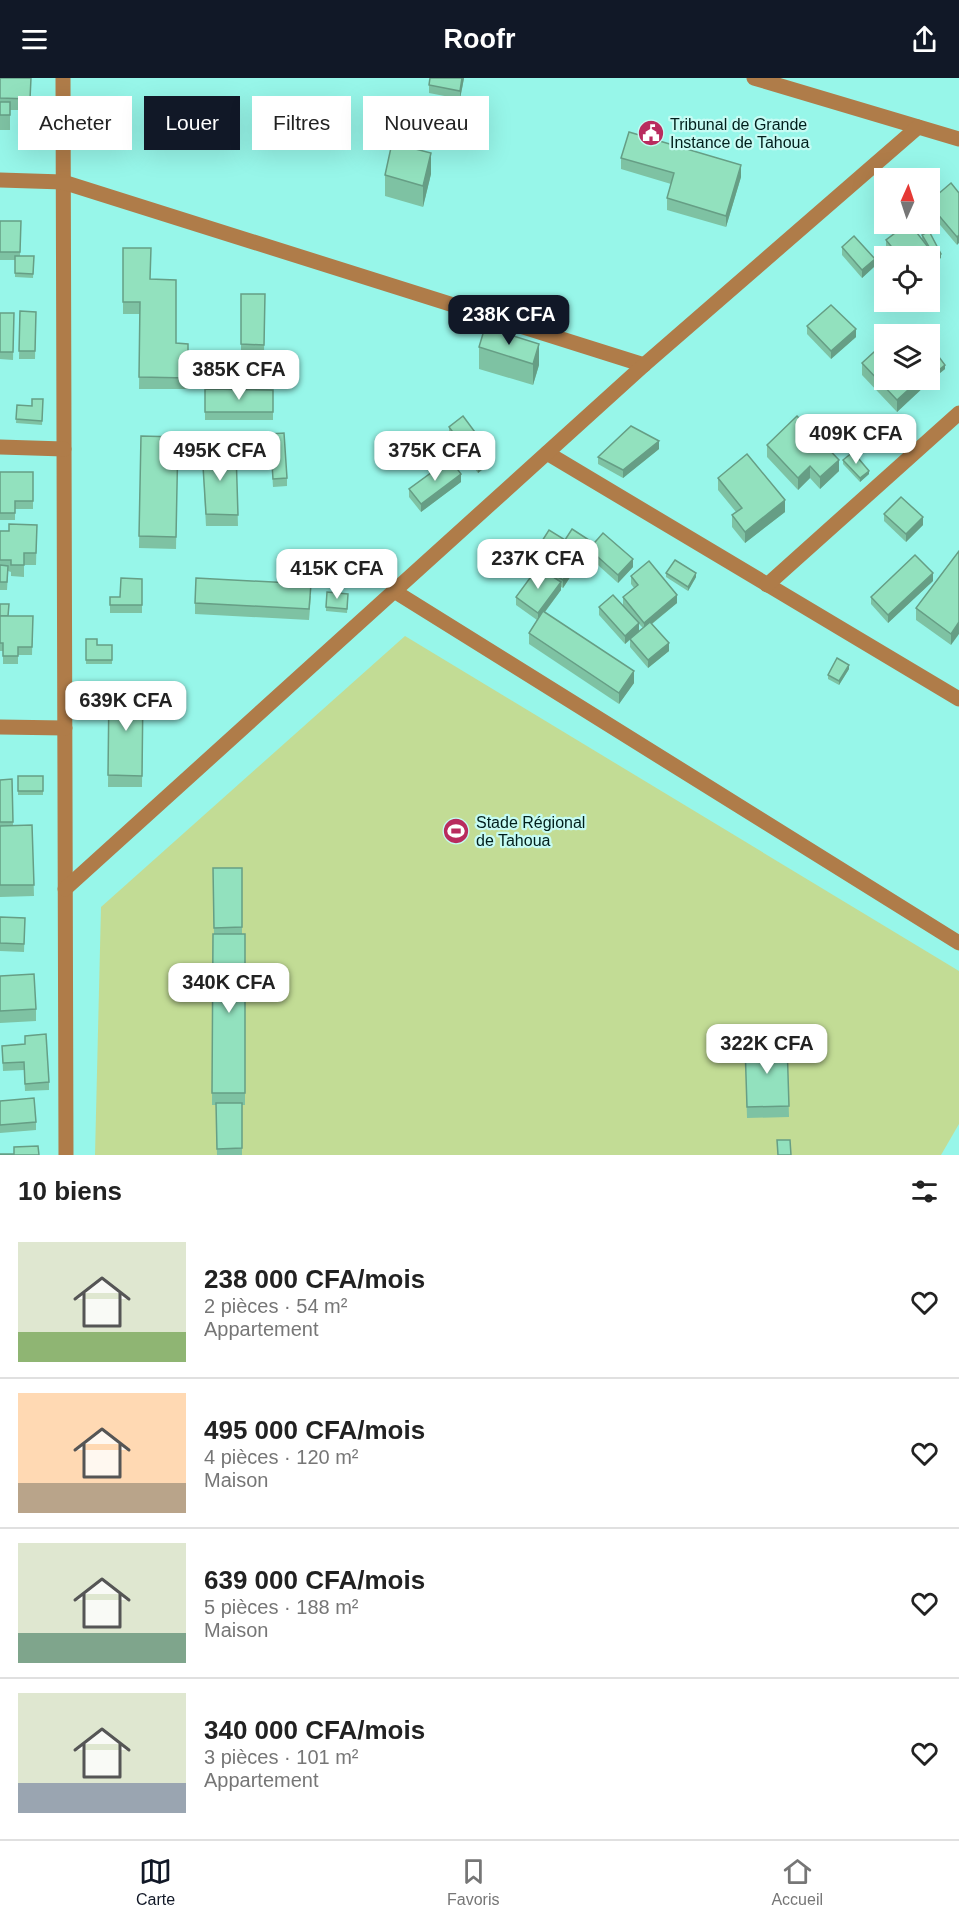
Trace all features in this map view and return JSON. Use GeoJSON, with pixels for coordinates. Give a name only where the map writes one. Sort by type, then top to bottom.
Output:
{"type":"FeatureCollection","features":[{"type":"Feature","properties":{"kind":"street"},"geometry":{"type":"LineString","coordinates":[[63,78],[66,1155]]}},
{"type":"Feature","properties":{"kind":"street"},"geometry":{"type":"LineString","coordinates":[[754,78],[959,140]]}},
{"type":"Feature","properties":{"kind":"street"},"geometry":{"type":"LineString","coordinates":[[65,889],[644,365],[918,127]]}},
{"type":"Feature","properties":{"kind":"street"},"geometry":{"type":"LineString","coordinates":[[0,180],[63,182],[644,365]]}},
{"type":"Feature","properties":{"kind":"street"},"geometry":{"type":"LineString","coordinates":[[767,585],[959,413]]}},
{"type":"Feature","properties":{"kind":"street"},"geometry":{"type":"LineString","coordinates":[[0,447],[64,449]]}},
{"type":"Feature","properties":{"kind":"street"},"geometry":{"type":"LineString","coordinates":[[547,453],[959,699]]}},
{"type":"Feature","properties":{"kind":"street"},"geometry":{"type":"LineString","coordinates":[[394,591],[959,943]]}},
{"type":"Feature","properties":{"kind":"street"},"geometry":{"type":"LineString","coordinates":[[0,728],[65,728]]}},
{"type":"Feature","properties":{"kind":"green space","name":"Stade Régional de Tahoua"},"geometry":{"type":"Polygon","coordinates":[[[405,636],[959,971],[959,1124],[941,1155],[95,1155],[101,907],[405,636]]]}},
{"type":"Feature","properties":{"kind":"building"},"geometry":{"type":"Polygon","coordinates":[[[0,78],[31,78],[30,96],[0,98],[0,78]]]}},
{"type":"Feature","properties":{"kind":"building"},"geometry":{"type":"Polygon","coordinates":[[[430,78],[462,78],[460,91],[429,85],[430,78]]]}},
{"type":"Feature","properties":{"kind":"building"},"geometry":{"type":"Polygon","coordinates":[[[0,102],[10,102],[10,115],[0,115],[0,102]]]}},
{"type":"Feature","properties":{"kind":"building"},"geometry":{"type":"Polygon","coordinates":[[[629,132],[741,165],[726,216],[667,198],[674,173],[621,158],[629,132]]]}},
{"type":"Feature","properties":{"kind":"building"},"geometry":{"type":"Polygon","coordinates":[[[390,150],[419,150],[431,153],[423,186],[385,175],[390,150]]]}},
{"type":"Feature","properties":{"kind":"building"},"geometry":{"type":"Polygon","coordinates":[[[951,183],[959,193],[959,235],[957,237],[940,217],[940,192],[951,183]]]}},
{"type":"Feature","properties":{"kind":"building"},"geometry":{"type":"Polygon","coordinates":[[[0,221],[21,221],[20,252],[0,252],[0,221]]]}},
{"type":"Feature","properties":{"kind":"building"},"geometry":{"type":"Polygon","coordinates":[[[894,234],[918,234],[927,246],[891,246],[886,240],[894,234]]]}},
{"type":"Feature","properties":{"kind":"building"},"geometry":{"type":"Polygon","coordinates":[[[931,234],[937,246],[928,246],[922,235],[931,234]]]}},
{"type":"Feature","properties":{"kind":"building"},"geometry":{"type":"Polygon","coordinates":[[[854,236],[874,260],[862,270],[842,247],[854,236]]]}},
{"type":"Feature","properties":{"kind":"building"},"geometry":{"type":"Polygon","coordinates":[[[123,248],[151,248],[150,279],[176,280],[176,343],[188,344],[188,378],[139,377],[140,302],[123,302],[123,248]]]}},
{"type":"Feature","properties":{"kind":"building"},"geometry":{"type":"Polygon","coordinates":[[[15,256],[34,256],[33,274],[15,273],[15,256]]]}},
{"type":"Feature","properties":{"kind":"building"},"geometry":{"type":"Polygon","coordinates":[[[241,294],[265,294],[264,345],[241,344],[241,294]]]}},
{"type":"Feature","properties":{"kind":"building"},"geometry":{"type":"Polygon","coordinates":[[[831,305],[856,329],[831,351],[807,326],[831,305]]]}},
{"type":"Feature","properties":{"kind":"building"},"geometry":{"type":"Polygon","coordinates":[[[20,311],[36,312],[35,351],[19,351],[20,311]]]}},
{"type":"Feature","properties":{"kind":"building"},"geometry":{"type":"Polygon","coordinates":[[[0,313],[14,313],[13,352],[0,352],[0,313]]]}},
{"type":"Feature","properties":{"kind":"building"},"geometry":{"type":"Polygon","coordinates":[[[485,327],[539,344],[533,364],[479,347],[485,327]]]}},
{"type":"Feature","properties":{"kind":"building"},"geometry":{"type":"Polygon","coordinates":[[[874,352],[874,376],[862,363],[874,352]]]}},
{"type":"Feature","properties":{"kind":"building"},"geometry":{"type":"Polygon","coordinates":[[[940,358],[945,365],[940,369],[940,358]]]}},
{"type":"Feature","properties":{"kind":"building"},"geometry":{"type":"Polygon","coordinates":[[[205,389],[273,390],[273,412],[205,412],[205,389]]]}},
{"type":"Feature","properties":{"kind":"building"},"geometry":{"type":"Polygon","coordinates":[[[888,390],[908,390],[897,400],[888,390]]]}},
{"type":"Feature","properties":{"kind":"building"},"geometry":{"type":"Polygon","coordinates":[[[32,399],[43,399],[42,421],[16,419],[17,405],[32,406],[32,399]]]}},
{"type":"Feature","properties":{"kind":"building"},"geometry":{"type":"Polygon","coordinates":[[[463,416],[492,455],[478,466],[449,427],[463,416]]]}},
{"type":"Feature","properties":{"kind":"building"},"geometry":{"type":"Polygon","coordinates":[[[797,416],[839,460],[820,477],[810,466],[798,478],[767,445],[797,416]]]}},
{"type":"Feature","properties":{"kind":"building"},"geometry":{"type":"Polygon","coordinates":[[[631,426],[659,441],[623,470],[598,457],[631,426]]]}},
{"type":"Feature","properties":{"kind":"building"},"geometry":{"type":"Polygon","coordinates":[[[412,432],[419,441],[407,452],[398,442],[412,432]]]}},
{"type":"Feature","properties":{"kind":"building"},"geometry":{"type":"Polygon","coordinates":[[[284,433],[287,478],[273,479],[270,434],[284,433]]]}},
{"type":"Feature","properties":{"kind":"building"},"geometry":{"type":"Polygon","coordinates":[[[141,436],[178,437],[176,537],[139,536],[141,436]]]}},
{"type":"Feature","properties":{"kind":"building"},"geometry":{"type":"Polygon","coordinates":[[[202,450],[236,451],[238,515],[206,514],[202,450]]]}},
{"type":"Feature","properties":{"kind":"building"},"geometry":{"type":"Polygon","coordinates":[[[853,452],[869,471],[860,478],[843,460],[853,452]]]}},
{"type":"Feature","properties":{"kind":"building"},"geometry":{"type":"Polygon","coordinates":[[[747,454],[785,500],[745,532],[732,515],[742,508],[718,478],[747,454]]]}},
{"type":"Feature","properties":{"kind":"building"},"geometry":{"type":"Polygon","coordinates":[[[450,459],[461,474],[421,504],[409,489],[450,459]]]}},
{"type":"Feature","properties":{"kind":"building"},"geometry":{"type":"Polygon","coordinates":[[[0,472],[33,472],[33,501],[15,501],[15,513],[0,513],[0,472]]]}},
{"type":"Feature","properties":{"kind":"building"},"geometry":{"type":"Polygon","coordinates":[[[901,497],[923,517],[906,534],[884,514],[901,497]]]}},
{"type":"Feature","properties":{"kind":"building"},"geometry":{"type":"Polygon","coordinates":[[[9,524],[37,525],[36,553],[24,553],[24,565],[11,565],[11,560],[0,560],[0,531],[9,531],[9,524]]]}},
{"type":"Feature","properties":{"kind":"building"},"geometry":{"type":"Polygon","coordinates":[[[572,529],[589,540],[563,580],[530,560],[549,530],[565,540],[572,529]]]}},
{"type":"Feature","properties":{"kind":"building"},"geometry":{"type":"Polygon","coordinates":[[[603,533],[633,559],[618,575],[589,549],[603,533]]]}},
{"type":"Feature","properties":{"kind":"building"},"geometry":{"type":"Polygon","coordinates":[[[959,551],[959,622],[951,634],[916,608],[959,551]]]}},
{"type":"Feature","properties":{"kind":"building"},"geometry":{"type":"Polygon","coordinates":[[[915,555],[933,573],[888,615],[871,597],[915,555]]]}},
{"type":"Feature","properties":{"kind":"building"},"geometry":{"type":"Polygon","coordinates":[[[675,560],[696,573],[688,587],[666,573],[675,560]]]}},
{"type":"Feature","properties":{"kind":"building"},"geometry":{"type":"Polygon","coordinates":[[[649,561],[677,595],[644,623],[623,597],[638,585],[631,576],[649,561]]]}},
{"type":"Feature","properties":{"kind":"building"},"geometry":{"type":"Polygon","coordinates":[[[0,565],[8,566],[7,582],[0,582],[0,565]]]}},
{"type":"Feature","properties":{"kind":"building"},"geometry":{"type":"Polygon","coordinates":[[[538,567],[561,582],[538,613],[516,597],[538,567]]]}},
{"type":"Feature","properties":{"kind":"building"},"geometry":{"type":"Polygon","coordinates":[[[121,578],[142,579],[142,605],[110,605],[110,597],[120,597],[121,578]]]}},
{"type":"Feature","properties":{"kind":"building"},"geometry":{"type":"Polygon","coordinates":[[[196,578],[311,584],[309,609],[195,603],[196,578]]]}},
{"type":"Feature","properties":{"kind":"building"},"geometry":{"type":"Polygon","coordinates":[[[327,592],[348,594],[347,609],[326,607],[327,592]]]}},
{"type":"Feature","properties":{"kind":"building"},"geometry":{"type":"Polygon","coordinates":[[[613,595],[639,623],[625,636],[599,607],[613,595]]]}},
{"type":"Feature","properties":{"kind":"building"},"geometry":{"type":"Polygon","coordinates":[[[0,604],[9,604],[8,616],[0,616],[0,604]]]}},
{"type":"Feature","properties":{"kind":"building"},"geometry":{"type":"Polygon","coordinates":[[[543,611],[634,671],[619,693],[529,633],[543,611]]]}},
{"type":"Feature","properties":{"kind":"building"},"geometry":{"type":"Polygon","coordinates":[[[0,616],[33,616],[32,647],[18,647],[18,656],[3,656],[3,643],[0,643],[0,616]]]}},
{"type":"Feature","properties":{"kind":"building"},"geometry":{"type":"Polygon","coordinates":[[[650,622],[669,643],[648,660],[630,639],[650,622]]]}},
{"type":"Feature","properties":{"kind":"building"},"geometry":{"type":"Polygon","coordinates":[[[86,639],[97,639],[97,645],[112,645],[112,660],[86,660],[86,639]]]}},
{"type":"Feature","properties":{"kind":"building"},"geometry":{"type":"Polygon","coordinates":[[[837,658],[849,665],[839,681],[828,675],[837,658]]]}},
{"type":"Feature","properties":{"kind":"building"},"geometry":{"type":"Polygon","coordinates":[[[109,689],[143,690],[142,776],[108,775],[109,689]]]}},
{"type":"Feature","properties":{"kind":"building"},"geometry":{"type":"Polygon","coordinates":[[[18,776],[43,776],[43,791],[18,791],[18,776]]]}},
{"type":"Feature","properties":{"kind":"building"},"geometry":{"type":"Polygon","coordinates":[[[12,779],[13,822],[0,822],[0,780],[12,779]]]}},
{"type":"Feature","properties":{"kind":"building"},"geometry":{"type":"Polygon","coordinates":[[[32,825],[34,885],[0,885],[0,826],[32,825]]]}},
{"type":"Feature","properties":{"kind":"building"},"geometry":{"type":"Polygon","coordinates":[[[213,868],[242,868],[242,927],[214,928],[213,868]]]}},
{"type":"Feature","properties":{"kind":"building"},"geometry":{"type":"Polygon","coordinates":[[[0,917],[25,918],[24,944],[0,943],[0,917]]]}},
{"type":"Feature","properties":{"kind":"building"},"geometry":{"type":"Polygon","coordinates":[[[213,934],[245,934],[245,1093],[212,1093],[213,934]]]}},
{"type":"Feature","properties":{"kind":"building"},"geometry":{"type":"Polygon","coordinates":[[[34,974],[36,1009],[0,1011],[0,976],[34,974]]]}},
{"type":"Feature","properties":{"kind":"building"},"geometry":{"type":"Polygon","coordinates":[[[209,976],[209,995],[196,995],[196,977],[209,976]]]}},
{"type":"Feature","properties":{"kind":"building"},"geometry":{"type":"Polygon","coordinates":[[[46,1034],[49,1082],[25,1084],[24,1062],[3,1063],[2,1046],[25,1044],[25,1036],[46,1034]]]}},
{"type":"Feature","properties":{"kind":"building"},"geometry":{"type":"Polygon","coordinates":[[[787,1043],[789,1106],[747,1107],[745,1045],[787,1043]]]}},
{"type":"Feature","properties":{"kind":"building"},"geometry":{"type":"Polygon","coordinates":[[[34,1098],[36,1122],[0,1125],[0,1101],[34,1098]]]}},
{"type":"Feature","properties":{"kind":"building"},"geometry":{"type":"Polygon","coordinates":[[[216,1103],[242,1103],[242,1148],[217,1149],[216,1103]]]}},
{"type":"Feature","properties":{"kind":"building"},"geometry":{"type":"Polygon","coordinates":[[[777,1140],[790,1140],[791,1155],[778,1155],[777,1140]]]}},
{"type":"Feature","properties":{"kind":"building"},"geometry":{"type":"Polygon","coordinates":[[[38,1146],[39,1155],[0,1155],[14,1154],[14,1147],[38,1146]]]}},
{"type":"Feature","properties":{"kind":"place","name":"Tribunal de Grande Instance de Tahoua"},"geometry":{"type":"Point","coordinates":[651,133]}},
{"type":"Feature","properties":{"kind":"place","name":"Stade Régional de Tahoua"},"geometry":{"type":"Point","coordinates":[456,831]}}]}
